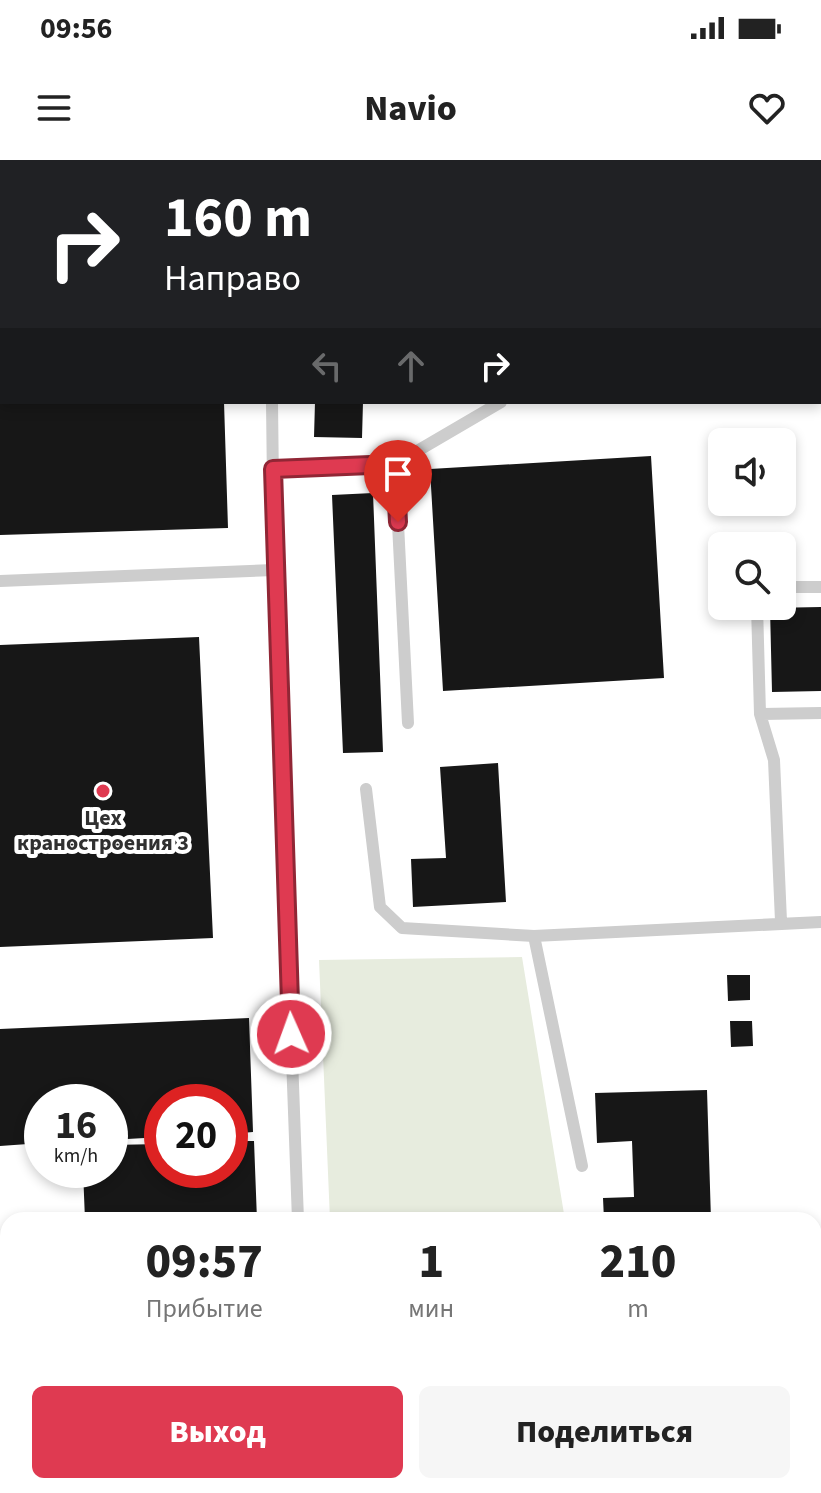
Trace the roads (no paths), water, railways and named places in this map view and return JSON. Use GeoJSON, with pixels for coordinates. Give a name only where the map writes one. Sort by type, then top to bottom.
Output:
{"type":"FeatureCollection","features":[{"type":"Feature","properties":{"kind":"lane"},"geometry":{"type":"LineString","coordinates":[[272,404],[274,570],[298,1212]]}},
{"type":"Feature","properties":{"kind":"lane"},"geometry":{"type":"LineString","coordinates":[[273,469],[395,464],[498,404]]}},
{"type":"Feature","properties":{"kind":"lane"},"geometry":{"type":"LineString","coordinates":[[395,464],[408,723]]}},
{"type":"Feature","properties":{"kind":"lane"},"geometry":{"type":"LineString","coordinates":[[0,581],[274,570]]}},
{"type":"Feature","properties":{"kind":"lane"},"geometry":{"type":"LineString","coordinates":[[796,587],[821,587]]}},
{"type":"Feature","properties":{"kind":"lane"},"geometry":{"type":"LineString","coordinates":[[757,620],[760,714],[774,760],[781,921]]}},
{"type":"Feature","properties":{"kind":"lane"},"geometry":{"type":"LineString","coordinates":[[760,714],[821,713]]}},
{"type":"Feature","properties":{"kind":"lane"},"geometry":{"type":"LineString","coordinates":[[366,789],[380,907],[402,928],[534,936],[781,921],[821,922]]}},
{"type":"Feature","properties":{"kind":"lane"},"geometry":{"type":"LineString","coordinates":[[534,936],[582,1166]]}},
{"type":"Feature","properties":{"kind":"place","name":"Цех краностроения 3"},"geometry":{"type":"Point","coordinates":[103,791]}}]}
